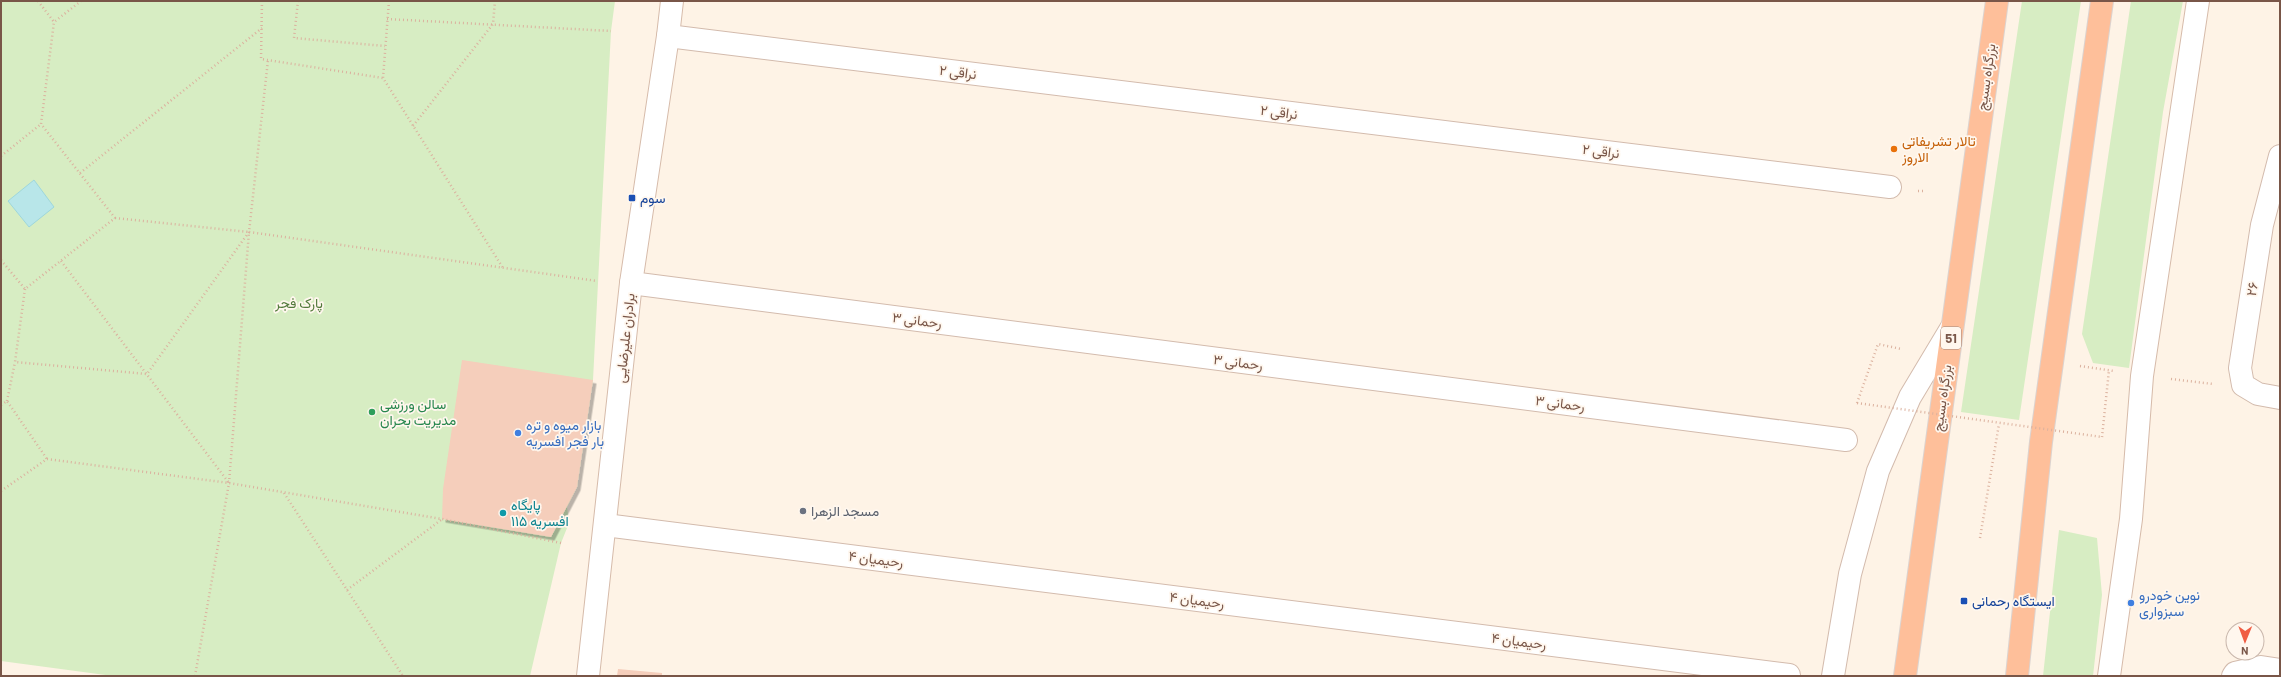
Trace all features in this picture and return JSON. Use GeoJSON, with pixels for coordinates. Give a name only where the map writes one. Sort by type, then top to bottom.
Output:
{"type":"FeatureCollection","features":[{"type":"Feature","properties":{"kind":"highway","name":"بزرگراه بسیج"},"geometry":{"type":"LineString","coordinates":[[1905,676],[1997,1]]}},
{"type":"Feature","properties":{"kind":"highway"},"geometry":{"type":"LineString","coordinates":[[2017,676],[2041,442],[2102,1]]}},
{"type":"Feature","properties":{"kind":"street","name":"برادران علیرضایی"},"geometry":{"type":"LineString","coordinates":[[588,676],[631,283],[672,1]]}},
{"type":"Feature","properties":{"kind":"street"},"geometry":{"type":"LineString","coordinates":[[2109,676],[2131,519],[2142,376],[2198,1]]}},
{"type":"Feature","properties":{"kind":"street","name":"نراقی ۲"},"geometry":{"type":"LineString","coordinates":[[668,36],[1890,187]]}},
{"type":"Feature","properties":{"kind":"street","name":"۲۶"},"geometry":{"type":"LineString","coordinates":[[2280,156],[2262,225],[2240,368],[2243,385],[2258,394],[2280,398]]}},
{"type":"Feature","properties":{"kind":"street","name":"رحمانی ۳"},"geometry":{"type":"LineString","coordinates":[[631,283],[1846,440]]}},
{"type":"Feature","properties":{"kind":"street"},"geometry":{"type":"LineString","coordinates":[[1833,676],[1850,574],[1878,471],[1910,397],[1952,327]]}},
{"type":"Feature","properties":{"kind":"street","name":"رحیمیان ۴"},"geometry":{"type":"LineString","coordinates":[[605,525],[1789,675]]}},
{"type":"Feature","properties":{"kind":"street"},"geometry":{"type":"LineString","coordinates":[[2233,676],[2235,673],[2261,667],[2280,670]]}},
{"type":"Feature","properties":{"kind":"path"},"geometry":{"type":"LineString","coordinates":[[1,156],[41,124],[54,22],[38,1]]}},
{"type":"Feature","properties":{"kind":"path"},"geometry":{"type":"LineString","coordinates":[[54,22],[81,1]]}},
{"type":"Feature","properties":{"kind":"path"},"geometry":{"type":"LineString","coordinates":[[262,1],[262,59],[383,78]]}},
{"type":"Feature","properties":{"kind":"path"},"geometry":{"type":"LineString","coordinates":[[298,1],[294,38],[385,46]]}},
{"type":"Feature","properties":{"kind":"path"},"geometry":{"type":"LineString","coordinates":[[389,1],[383,78],[503,268]]}},
{"type":"Feature","properties":{"kind":"path"},"geometry":{"type":"LineString","coordinates":[[413,126],[493,24],[495,1]]}},
{"type":"Feature","properties":{"kind":"path"},"geometry":{"type":"LineString","coordinates":[[387,19],[611,31]]}},
{"type":"Feature","properties":{"kind":"path"},"geometry":{"type":"LineString","coordinates":[[80,174],[262,28]]}},
{"type":"Feature","properties":{"kind":"path"},"geometry":{"type":"LineString","coordinates":[[194,676],[229,483],[249,232],[268,60]]}},
{"type":"Feature","properties":{"kind":"path"},"geometry":{"type":"LineString","coordinates":[[41,124],[115,218]]}},
{"type":"Feature","properties":{"kind":"path"},"geometry":{"type":"LineString","coordinates":[[24,289],[115,218],[249,232],[597,281]]}},
{"type":"Feature","properties":{"kind":"path"},"geometry":{"type":"LineString","coordinates":[[146,374],[249,232]]}},
{"type":"Feature","properties":{"kind":"path"},"geometry":{"type":"LineString","coordinates":[[1,260],[24,289],[15,362],[7,401],[1,405]]}},
{"type":"Feature","properties":{"kind":"path"},"geometry":{"type":"LineString","coordinates":[[61,261],[229,483]]}},
{"type":"Feature","properties":{"kind":"path"},"geometry":{"type":"LineString","coordinates":[[1901,349],[1878,344],[1857,403],[1999,424],[2102,437],[2109,370]]}},
{"type":"Feature","properties":{"kind":"path"},"geometry":{"type":"LineString","coordinates":[[15,362],[146,374]]}},
{"type":"Feature","properties":{"kind":"path"},"geometry":{"type":"LineString","coordinates":[[7,401],[47,459]]}},
{"type":"Feature","properties":{"kind":"path"},"geometry":{"type":"LineString","coordinates":[[1980,538],[1999,424]]}},
{"type":"Feature","properties":{"kind":"path"},"geometry":{"type":"LineString","coordinates":[[1,491],[47,459],[229,483],[442,519],[560,543]]}},
{"type":"Feature","properties":{"kind":"path"},"geometry":{"type":"LineString","coordinates":[[283,492],[403,676]]}},
{"type":"Feature","properties":{"kind":"path"},"geometry":{"type":"LineString","coordinates":[[347,590],[442,519]]}},
{"type":"Feature","properties":{"kind":"green space","name":"پارک فجر"},"geometry":{"type":"Polygon","coordinates":[[[1,1],[615,1],[611,31],[593,380],[577,487],[567,507],[569,523],[561,543],[530,676],[113,676],[1,661],[1,1]]]}},
{"type":"Feature","properties":{"kind":"green space"},"geometry":{"type":"Polygon","coordinates":[[[2022,1],[2081,1],[2019,420],[1961,412],[2022,1]]]}},
{"type":"Feature","properties":{"kind":"green space"},"geometry":{"type":"Polygon","coordinates":[[[2131,1],[2183,1],[2163,112],[2129,368],[2093,363],[2082,334],[2131,1]]]}},
{"type":"Feature","properties":{"kind":"green space"},"geometry":{"type":"Polygon","coordinates":[[[2059,530],[2097,538],[2102,595],[2093,676],[2043,676],[2059,530]]]}},
{"type":"Feature","properties":{"kind":"water"},"geometry":{"type":"Polygon","coordinates":[[[34,180],[54,207],[29,227],[8,201],[34,180]]]}},
{"type":"Feature","properties":{"kind":"building","name":"بازار میوه و تره بار فجر افسریه"},"geometry":{"type":"Polygon","coordinates":[[[462,360],[593,380],[577,487],[551,537],[442,519],[443,489],[462,360]]]}},
{"type":"Feature","properties":{"kind":"building"},"geometry":{"type":"Polygon","coordinates":[[[618,669],[662,673],[662,676],[617,676],[618,669]]]}},
{"type":"Feature","properties":{"kind":"place","name":"تالار تشریفاتی الاروز"},"geometry":{"type":"Point","coordinates":[1894,149]}},
{"type":"Feature","properties":{"kind":"place","name":"سوم"},"geometry":{"type":"Point","coordinates":[632,198]}},
{"type":"Feature","properties":{"kind":"place","name":"سالن ورزشی مدیریت بحران"},"geometry":{"type":"Point","coordinates":[372,412]}},
{"type":"Feature","properties":{"kind":"place","name":"بازار میوه و تره بار فجر افسریه"},"geometry":{"type":"Point","coordinates":[518,433]}},
{"type":"Feature","properties":{"kind":"place","name":"مسجد الزهرا"},"geometry":{"type":"Point","coordinates":[803,511]}},
{"type":"Feature","properties":{"kind":"place","name":"پایگاه ۱۱۵ افسریه"},"geometry":{"type":"Point","coordinates":[503,513]}},
{"type":"Feature","properties":{"kind":"place","name":"ایستگاه رحمانی"},"geometry":{"type":"Point","coordinates":[1964,601]}},
{"type":"Feature","properties":{"kind":"place","name":"نوین خودرو سبزواری"},"geometry":{"type":"Point","coordinates":[2131,603]}}]}
